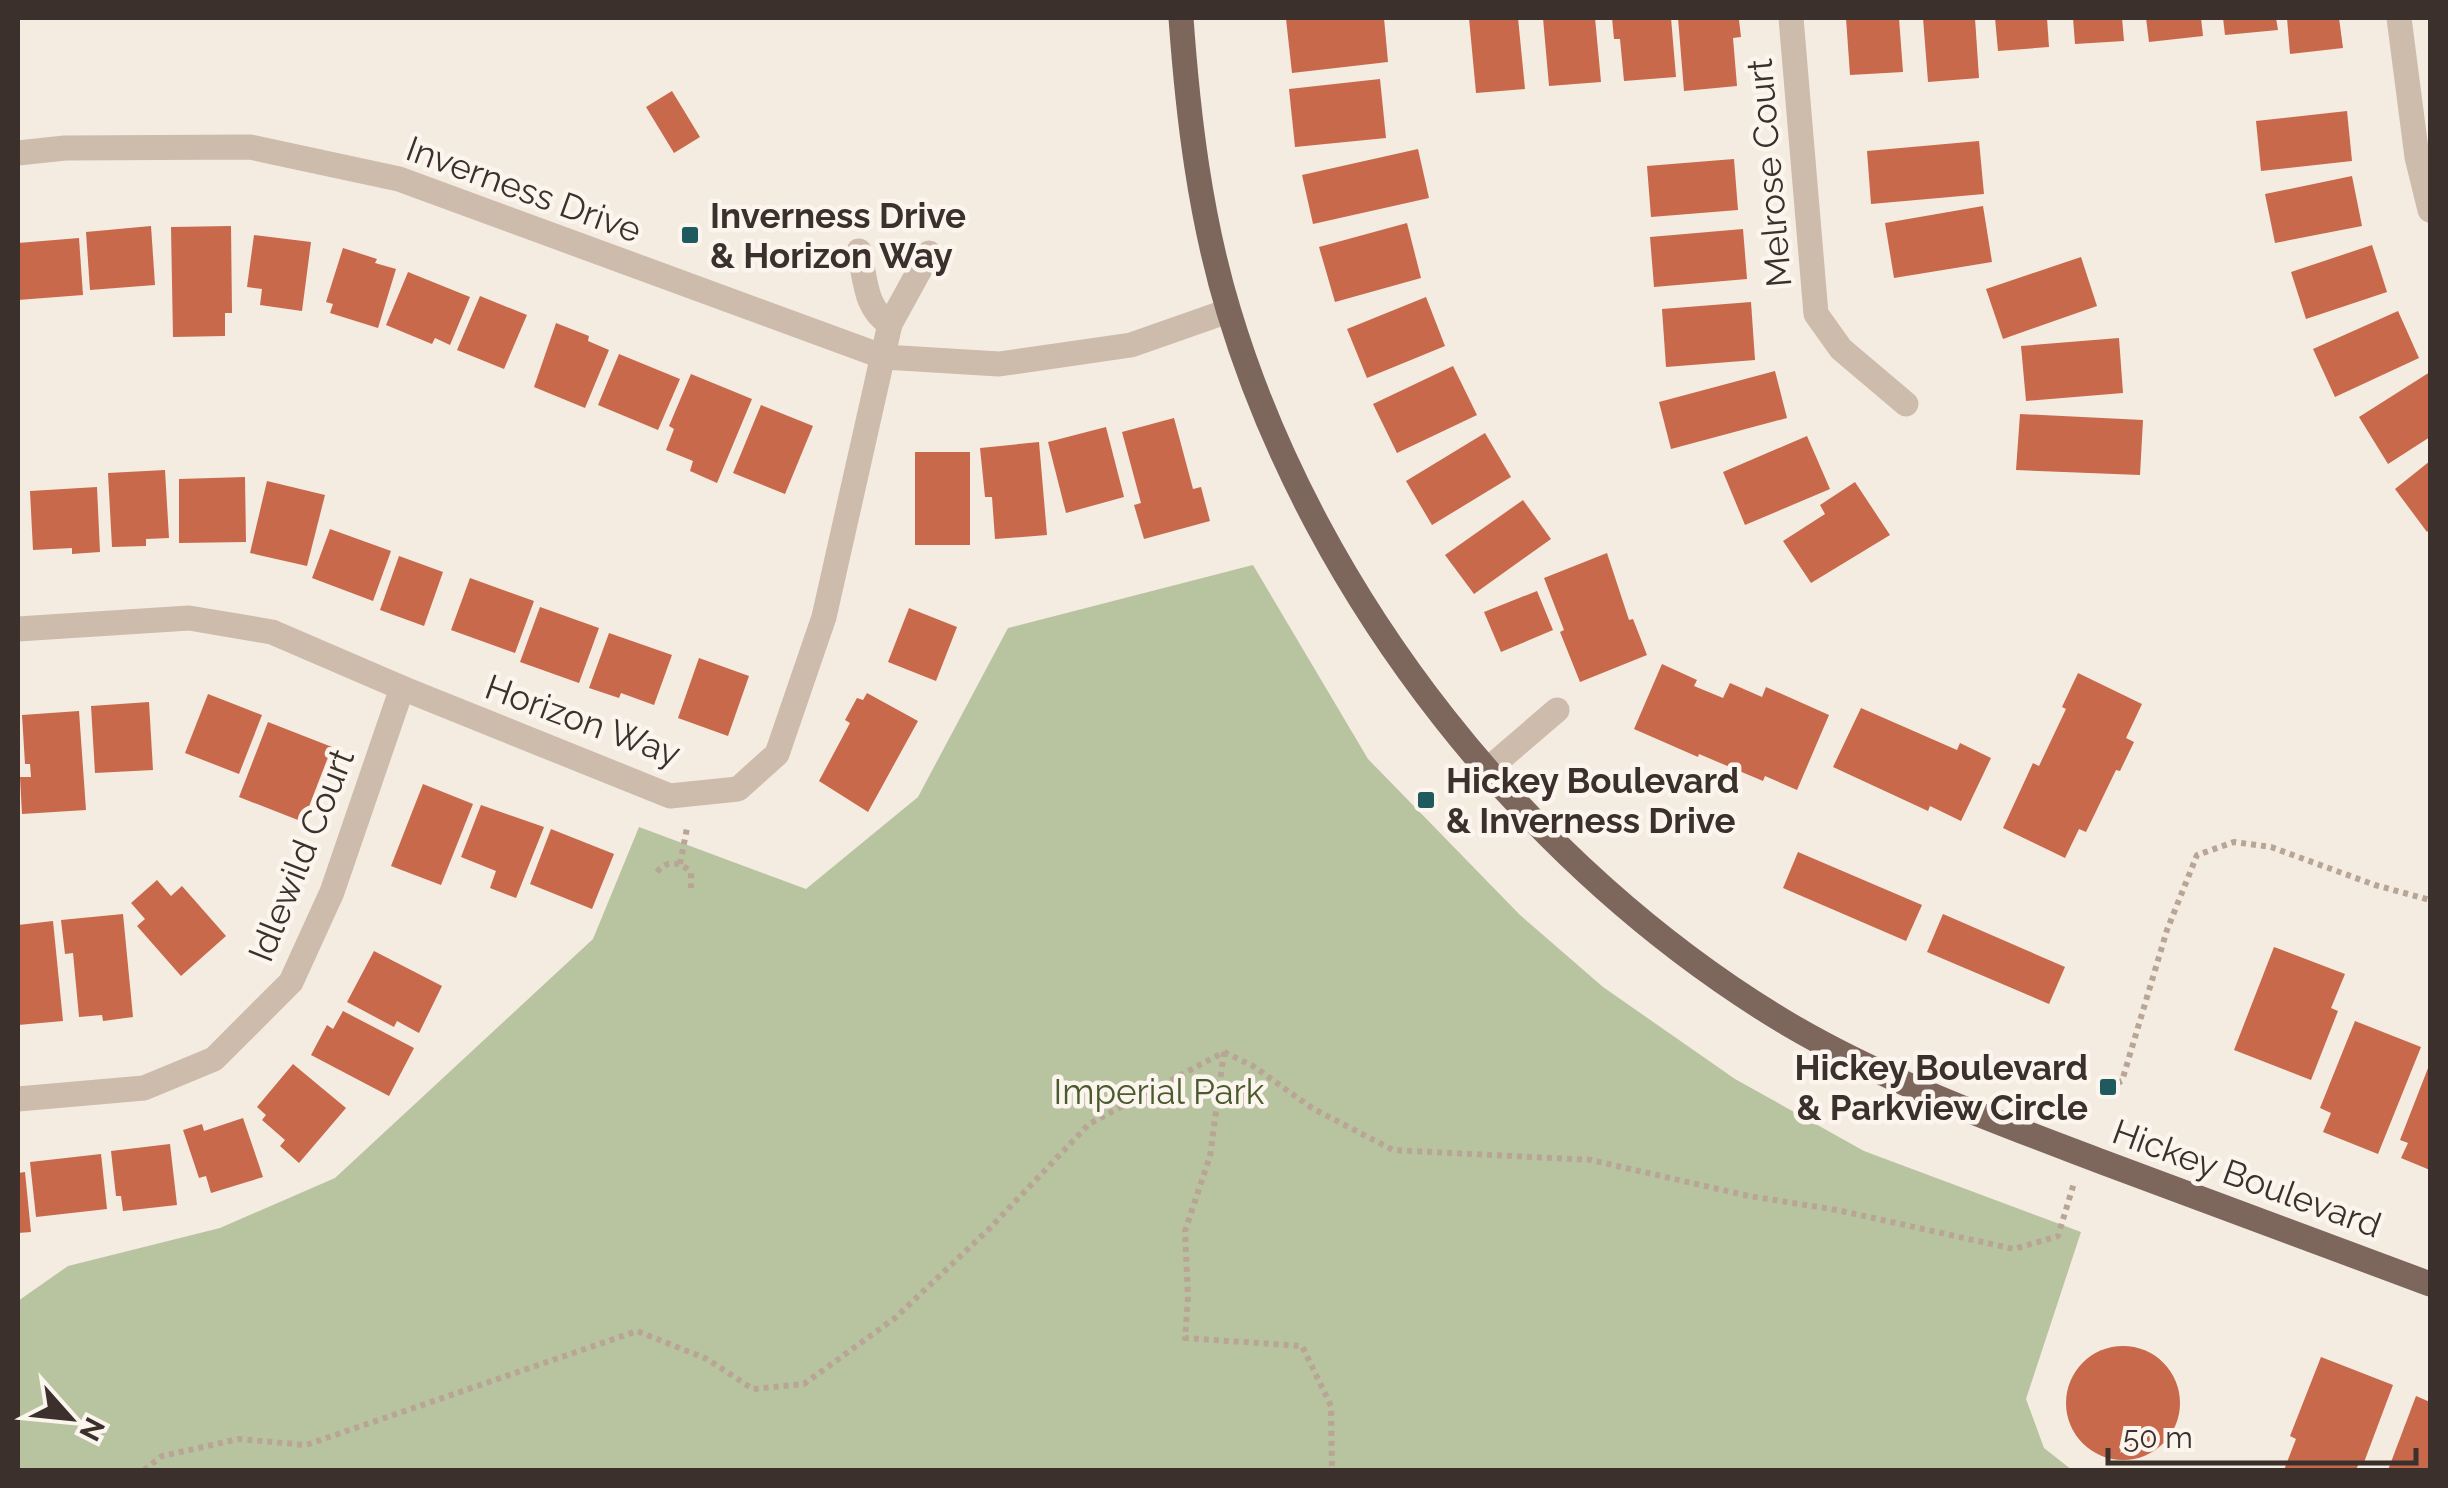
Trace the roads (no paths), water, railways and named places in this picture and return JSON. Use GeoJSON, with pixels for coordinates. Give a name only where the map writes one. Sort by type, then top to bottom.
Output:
{"type":"FeatureCollection","features":[{"type":"Feature","properties":{"kind":"main road","name":"Hickey Boulevard"},"geometry":{"type":"LineString","coordinates":[[1181,18],[1202,196],[1228,311],[1266,415],[1312,512],[1364,605],[1423,691],[1486,771],[1559,846],[1633,913],[1709,972],[1790,1025],[1898,1080],[1979,1116],[2430,1284]]}},
{"type":"Feature","properties":{"kind":"street","name":"Melrose Court"},"geometry":{"type":"LineString","coordinates":[[1790,18],[1816,314],[1841,349],[1906,404]]}},
{"type":"Feature","properties":{"kind":"street"},"geometry":{"type":"LineString","coordinates":[[2399,18],[2417,157],[2430,210]]}},
{"type":"Feature","properties":{"kind":"street","name":"Inverness Drive"},"geometry":{"type":"LineString","coordinates":[[18,153],[65,148],[250,147],[399,179],[884,357],[999,364],[1130,345],[1228,311]]}},
{"type":"Feature","properties":{"kind":"street"},"geometry":{"type":"LineString","coordinates":[[859,251],[870,304],[876,315],[890,324]]}},
{"type":"Feature","properties":{"kind":"street","name":"Horizon Way"},"geometry":{"type":"LineString","coordinates":[[18,629],[189,618],[272,632],[670,796],[738,789],[777,754],[824,617],[890,324],[930,253]]}},
{"type":"Feature","properties":{"kind":"street","name":"Idlewild Court"},"geometry":{"type":"LineString","coordinates":[[18,1099],[144,1088],[214,1059],[291,982],[332,892],[402,688]]}},
{"type":"Feature","properties":{"kind":"street"},"geometry":{"type":"LineString","coordinates":[[1486,771],[1557,710]]}},
{"type":"Feature","properties":{"kind":"place","name":"Inverness Drive & Horizon Way"},"geometry":{"type":"Point","coordinates":[690,235]}},
{"type":"Feature","properties":{"kind":"place","name":"Hickey Boulevard & Inverness Drive"},"geometry":{"type":"Point","coordinates":[1426,800]}},
{"type":"Feature","properties":{"kind":"place","name":"Hickey Boulevard & Parkview Circle"},"geometry":{"type":"Point","coordinates":[2108,1087]}},
{"type":"Feature","properties":{"kind":"park label","name":"Imperial Park"},"geometry":{"type":"Point","coordinates":[1159,1091]}}]}
